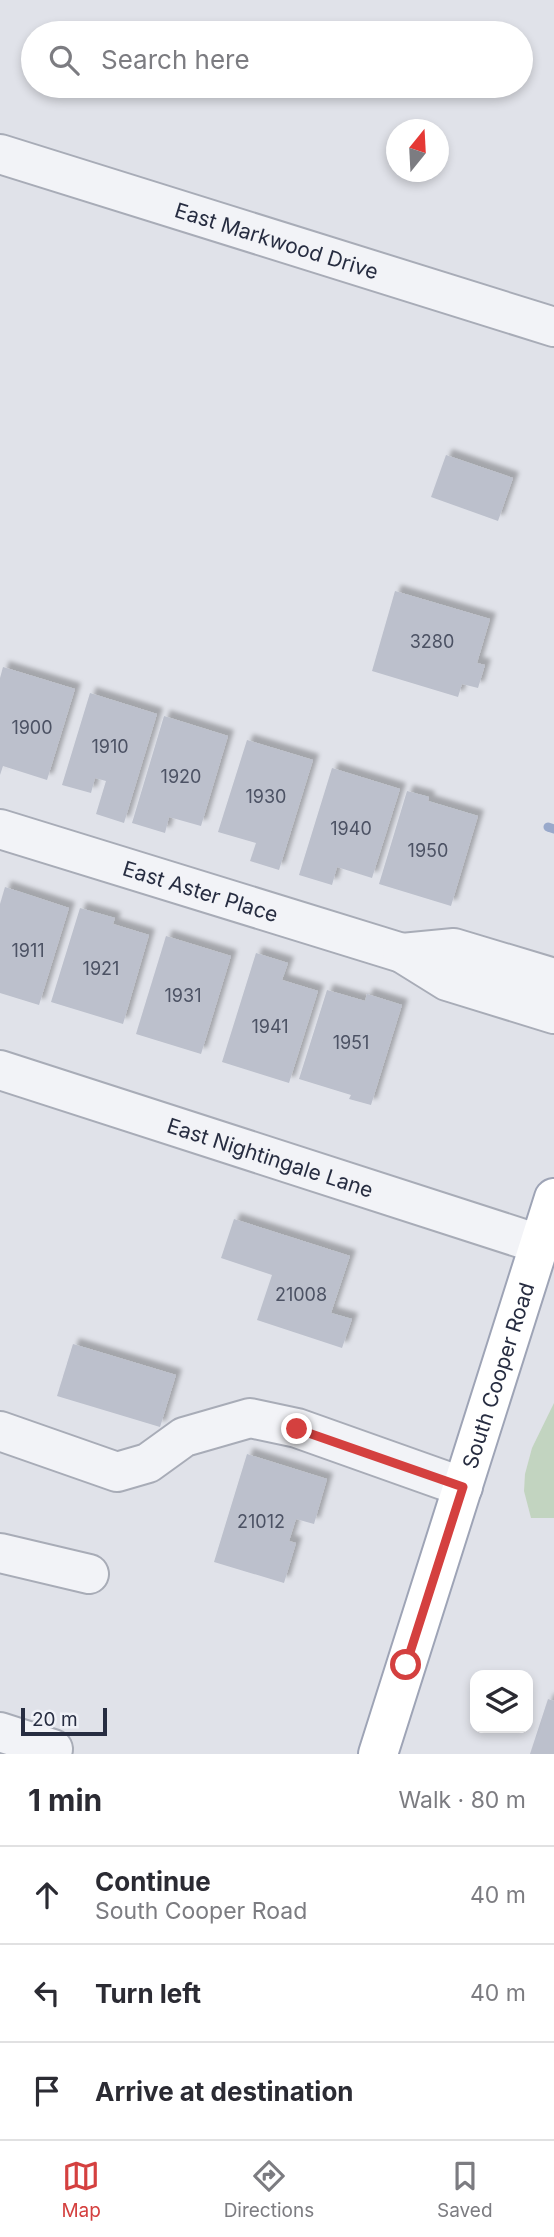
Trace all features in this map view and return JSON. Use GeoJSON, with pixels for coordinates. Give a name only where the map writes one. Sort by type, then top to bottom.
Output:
{"type":"FeatureCollection","features":[{"type":"Feature","properties":{"kind":"main road","name":"South Cooper Road"},"geometry":{"type":"LineString","coordinates":[[378,1754],[554,1198]]}},
{"type":"Feature","properties":{"kind":"street","name":"East Markwood Drive"},"geometry":{"type":"LineString","coordinates":[[0,155],[554,327]]}},
{"type":"Feature","properties":{"kind":"street","name":"East Aster Place"},"geometry":{"type":"LineString","coordinates":[[0,830],[402,953],[447,981],[475,972],[554,978]]}},
{"type":"Feature","properties":{"kind":"street","name":"East Aster Place"},"geometry":{"type":"LineString","coordinates":[[475,972],[554,1014]]}},
{"type":"Feature","properties":{"kind":"street","name":"East Nightingale Lane"},"geometry":{"type":"LineString","coordinates":[[0,1070],[540,1244]]}},
{"type":"Feature","properties":{"kind":"street"},"geometry":{"type":"LineString","coordinates":[[0,1431],[117,1472],[148,1463],[184,1437],[250,1418],[297,1429],[463,1487]]}},
{"type":"Feature","properties":{"kind":"street"},"geometry":{"type":"LineString","coordinates":[[0,1553],[89,1574]]}},
{"type":"Feature","properties":{"kind":"street"},"geometry":{"type":"LineString","coordinates":[[0,1732],[53,1749]]}},
{"type":"Feature","properties":{"kind":"green space"},"geometry":{"type":"Polygon","coordinates":[[[554,1403],[554,1518],[531,1518],[524,1491],[525,1474],[532,1448],[554,1403]]]}},
{"type":"Feature","properties":{"kind":"building"},"geometry":{"type":"Polygon","coordinates":[[[446,455],[513,478],[498,521],[431,497],[446,455]]]}},
{"type":"Feature","properties":{"kind":"building"},"geometry":{"type":"Polygon","coordinates":[[[395,591],[490,619],[477,663],[485,665],[478,688],[462,684],[458,697],[372,671],[395,591]]]}},
{"type":"Feature","properties":{"kind":"building"},"geometry":{"type":"Polygon","coordinates":[[[3,667],[75,689],[47,780],[3,766],[0,775],[0,678],[3,667]]]}},
{"type":"Feature","properties":{"kind":"building"},"geometry":{"type":"Polygon","coordinates":[[[90,693],[157,714],[124,823],[96,814],[106,781],[95,778],[91,793],[62,785],[90,693]]]}},
{"type":"Feature","properties":{"kind":"building"},"geometry":{"type":"Polygon","coordinates":[[[164,716],[228,736],[201,826],[169,817],[165,833],[132,823],[164,716]]]}},
{"type":"Feature","properties":{"kind":"building"},"geometry":{"type":"Polygon","coordinates":[[[247,740],[313,760],[279,870],[250,861],[256,843],[218,832],[247,740]]]}},
{"type":"Feature","properties":{"kind":"building"},"geometry":{"type":"Polygon","coordinates":[[[332,768],[400,789],[372,878],[337,867],[332,885],[299,875],[332,768]]]}},
{"type":"Feature","properties":{"kind":"building"},"geometry":{"type":"Polygon","coordinates":[[[407,791],[429,797],[428,801],[478,816],[451,906],[379,884],[407,791]]]}},
{"type":"Feature","properties":{"kind":"building"},"geometry":{"type":"Polygon","coordinates":[[[5,887],[69,908],[39,1005],[0,993],[0,904],[5,887]]]}},
{"type":"Feature","properties":{"kind":"building"},"geometry":{"type":"Polygon","coordinates":[[[80,908],[115,918],[113,924],[149,935],[123,1024],[51,1002],[80,908]]]}},
{"type":"Feature","properties":{"kind":"building"},"geometry":{"type":"Polygon","coordinates":[[[166,936],[231,956],[201,1054],[136,1034],[166,936]]]}},
{"type":"Feature","properties":{"kind":"building"},"geometry":{"type":"Polygon","coordinates":[[[256,953],[288,963],[282,980],[318,991],[289,1083],[222,1062],[256,953]]]}},
{"type":"Feature","properties":{"kind":"building"},"geometry":{"type":"Polygon","coordinates":[[[327,990],[365,1001],[367,994],[402,1005],[371,1105],[349,1099],[351,1095],[299,1079],[327,990]]]}},
{"type":"Feature","properties":{"kind":"building"},"geometry":{"type":"Polygon","coordinates":[[[234,1219],[350,1256],[331,1313],[352,1319],[342,1348],[257,1320],[272,1275],[221,1258],[234,1219]]]}},
{"type":"Feature","properties":{"kind":"building"},"geometry":{"type":"Polygon","coordinates":[[[73,1344],[176,1375],[160,1427],[57,1396],[73,1344]]]}},
{"type":"Feature","properties":{"kind":"building"},"geometry":{"type":"Polygon","coordinates":[[[247,1454],[327,1479],[314,1524],[296,1519],[289,1541],[296,1543],[284,1583],[214,1562],[247,1454]]]}},
{"type":"Feature","properties":{"kind":"building"},"geometry":{"type":"Polygon","coordinates":[[[548,1699],[554,1701],[554,1754],[530,1754],[548,1699]]]}},
{"type":"Feature","properties":{"kind":"waterway"},"geometry":{"type":"LineString","coordinates":[[548,827],[554,829]]}},
{"type":"Feature","properties":{"kind":"route"},"geometry":{"type":"LineString","coordinates":[[297,1429],[463,1487],[406,1665]]}}]}
